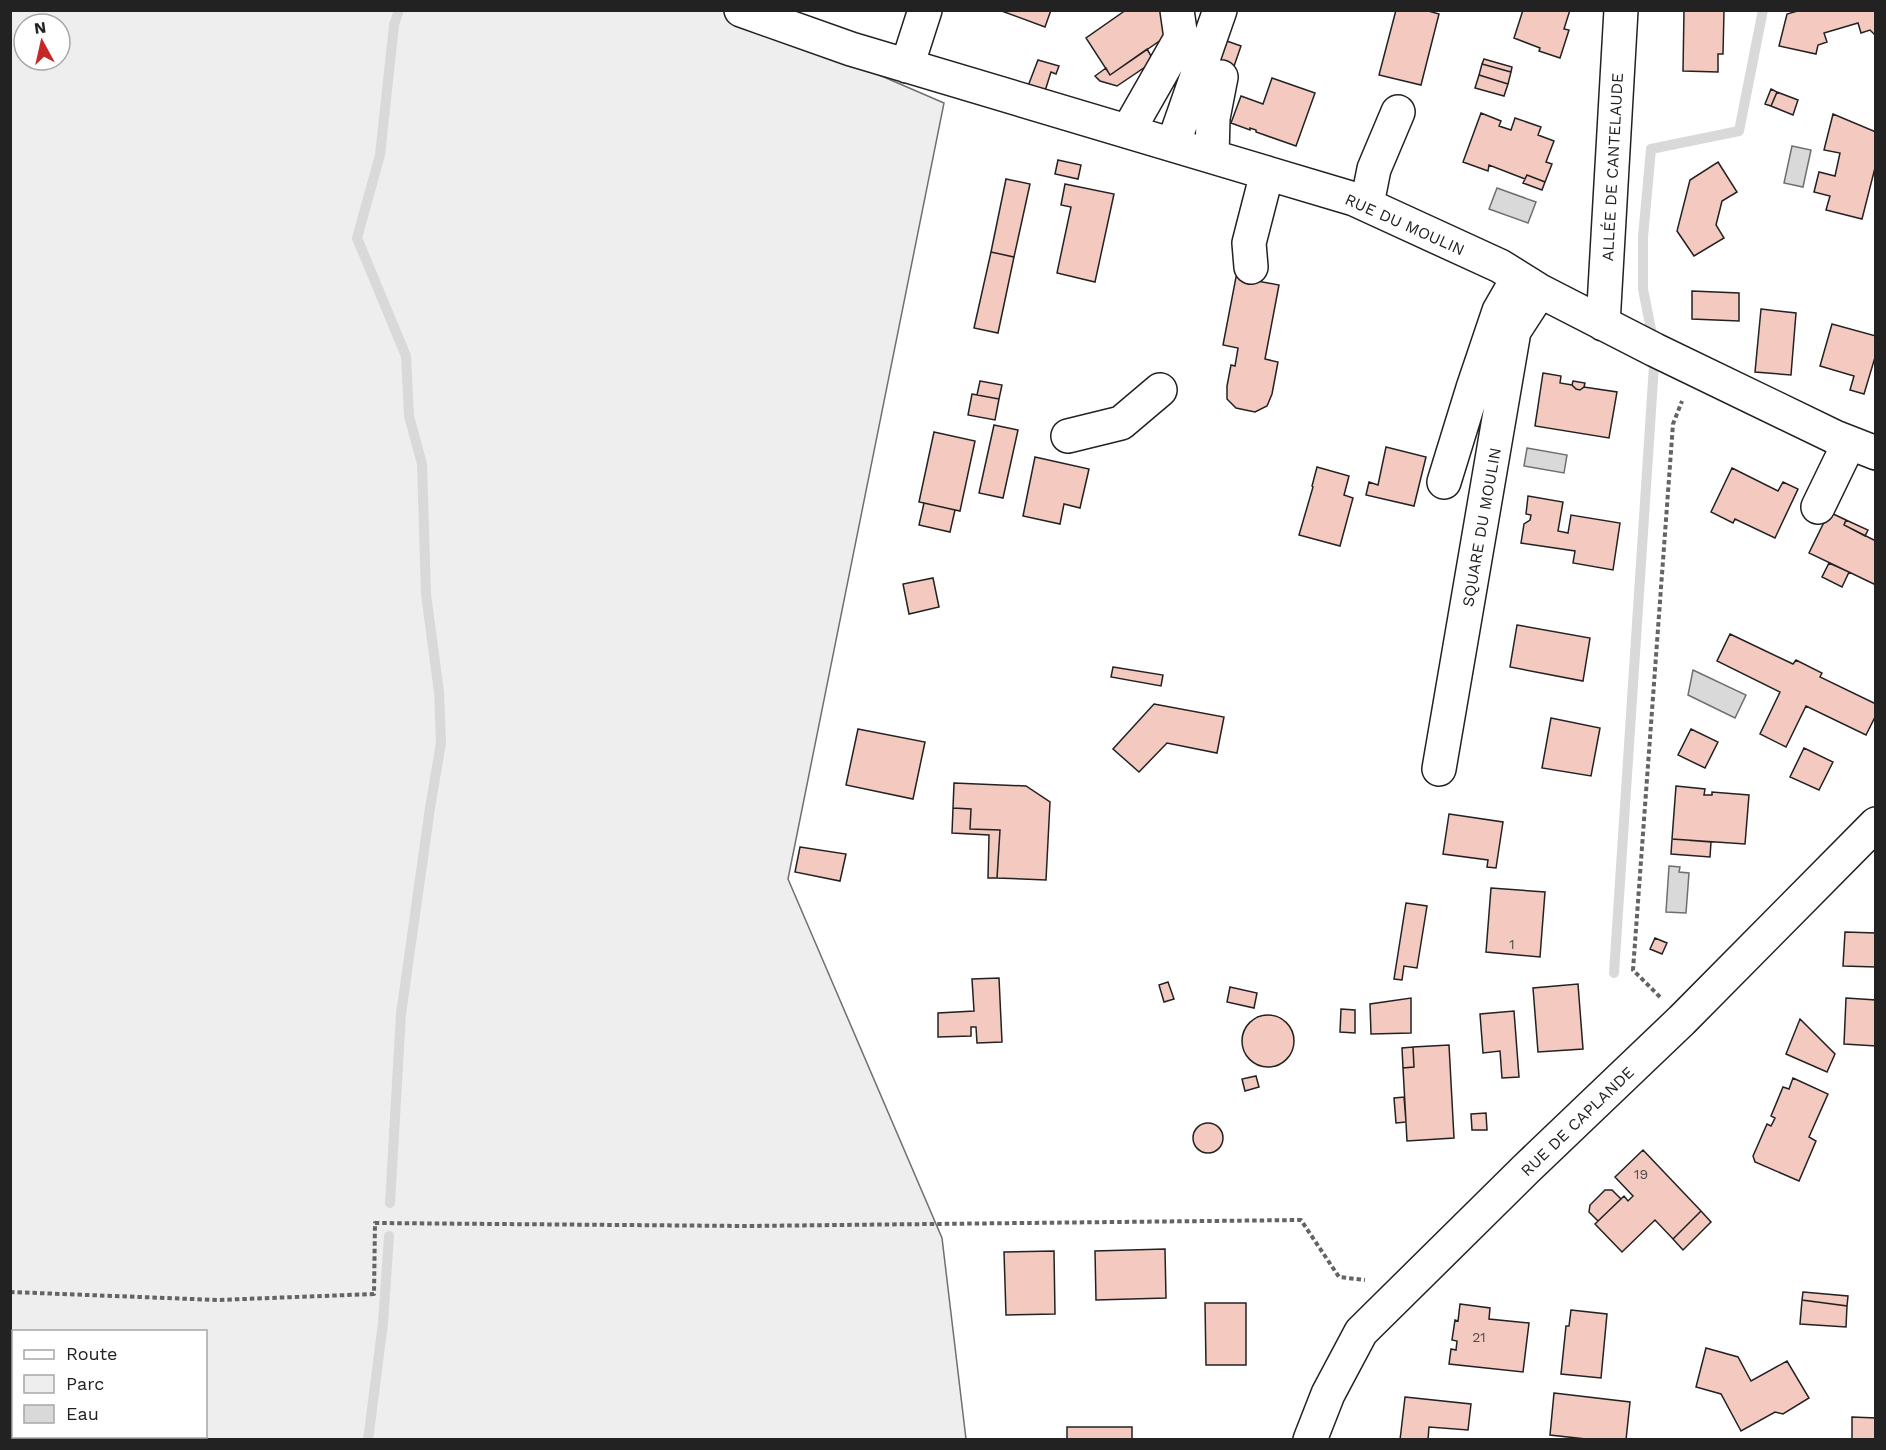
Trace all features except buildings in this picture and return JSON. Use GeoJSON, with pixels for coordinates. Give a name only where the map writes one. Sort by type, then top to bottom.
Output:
{"type":"FeatureCollection","features":[{"type":"Feature","properties":{"kind":"street","name":"RUE DU MOULIN"},"geometry":{"type":"LineString","coordinates":[[741,10],[851,50],[1354,199],[1500,266],[1529,285],[1602,324],[1862,448]]}},
{"type":"Feature","properties":{"kind":"street"},"geometry":{"type":"LineString","coordinates":[[907,66],[925,10]]}},
{"type":"Feature","properties":{"kind":"street"},"geometry":{"type":"LineString","coordinates":[[1128,131],[1181,38],[1177,10]]}},
{"type":"Feature","properties":{"kind":"street"},"geometry":{"type":"LineString","coordinates":[[1173,145],[1220,10]]}},
{"type":"Feature","properties":{"kind":"street","name":"ALLÉE DE CANTELAUDE"},"geometry":{"type":"LineString","coordinates":[[1602,324],[1621,10]]}},
{"type":"Feature","properties":{"kind":"street"},"geometry":{"type":"LineString","coordinates":[[1212,156],[1213,118],[1221,77]]}},
{"type":"Feature","properties":{"kind":"street"},"geometry":{"type":"LineString","coordinates":[[1366,204],[1374,169],[1398,112]]}},
{"type":"Feature","properties":{"kind":"street"},"geometry":{"type":"LineString","coordinates":[[1251,267],[1249,243],[1267,173]]}},
{"type":"Feature","properties":{"kind":"street"},"geometry":{"type":"LineString","coordinates":[[1444,482],[1499,311],[1529,285]]}},
{"type":"Feature","properties":{"kind":"street","name":"SQUARE DU MOULIN"},"geometry":{"type":"LineString","coordinates":[[1439,769],[1514,331],[1529,285]]}},
{"type":"Feature","properties":{"kind":"street"},"geometry":{"type":"LineString","coordinates":[[1068,436],[1120,423],[1160,390]]}},
{"type":"Feature","properties":{"kind":"street"},"geometry":{"type":"LineString","coordinates":[[1818,507],[1862,448]]}},
{"type":"Feature","properties":{"kind":"street","name":"RUE DE CAPLANDE"},"geometry":{"type":"LineString","coordinates":[[1310,1440],[1328,1394],[1361,1332],[1534,1161],[1682,1020],[1875,824]]}},
{"type":"Feature","properties":{"kind":"path"},"geometry":{"type":"LineString","coordinates":[[1682,1020],[1633,970],[1673,424],[1684,394]]}},
{"type":"Feature","properties":{"kind":"path"},"geometry":{"type":"LineString","coordinates":[[10,1292],[218,1300],[374,1294],[375,1223],[746,1226],[1300,1220],[1339,1277],[1367,1280]]}},
{"type":"Feature","properties":{"kind":"green space"},"geometry":{"type":"Polygon","coordinates":[[[10,11],[731,11],[944,103],[788,879],[942,1238],[966,1439],[11,1439],[10,11]]]}},
{"type":"Feature","properties":{"kind":"water"},"geometry":{"type":"Polygon","coordinates":[[[1792,146],[1811,150],[1803,187],[1784,183],[1792,146]]]}},
{"type":"Feature","properties":{"kind":"water"},"geometry":{"type":"Polygon","coordinates":[[[1497,188],[1536,202],[1528,223],[1489,209],[1497,188]]]}},
{"type":"Feature","properties":{"kind":"water"},"geometry":{"type":"Polygon","coordinates":[[[1527,448],[1567,455],[1564,473],[1524,466],[1527,448]]]}},
{"type":"Feature","properties":{"kind":"water"},"geometry":{"type":"Polygon","coordinates":[[[1693,670],[1746,695],[1735,718],[1688,695],[1693,670]]]}},
{"type":"Feature","properties":{"kind":"water"},"geometry":{"type":"Polygon","coordinates":[[[1669,866],[1680,867],[1679,872],[1689,873],[1686,913],[1666,912],[1669,866]]]}},
{"type":"Feature","properties":{"kind":"waterway"},"geometry":{"type":"LineString","coordinates":[[390,1203],[401,1014],[441,743],[439,692],[426,594],[422,464],[409,416],[406,356],[357,238],[380,155],[394,25],[399,10]]}},
{"type":"Feature","properties":{"kind":"waterway"},"geometry":{"type":"LineString","coordinates":[[1614,973],[1655,350],[1643,289],[1643,237],[1651,149],[1739,131],[1763,10]]}},
{"type":"Feature","properties":{"kind":"waterway"},"geometry":{"type":"LineString","coordinates":[[368,1440],[383,1323],[389,1236]]}}]}
